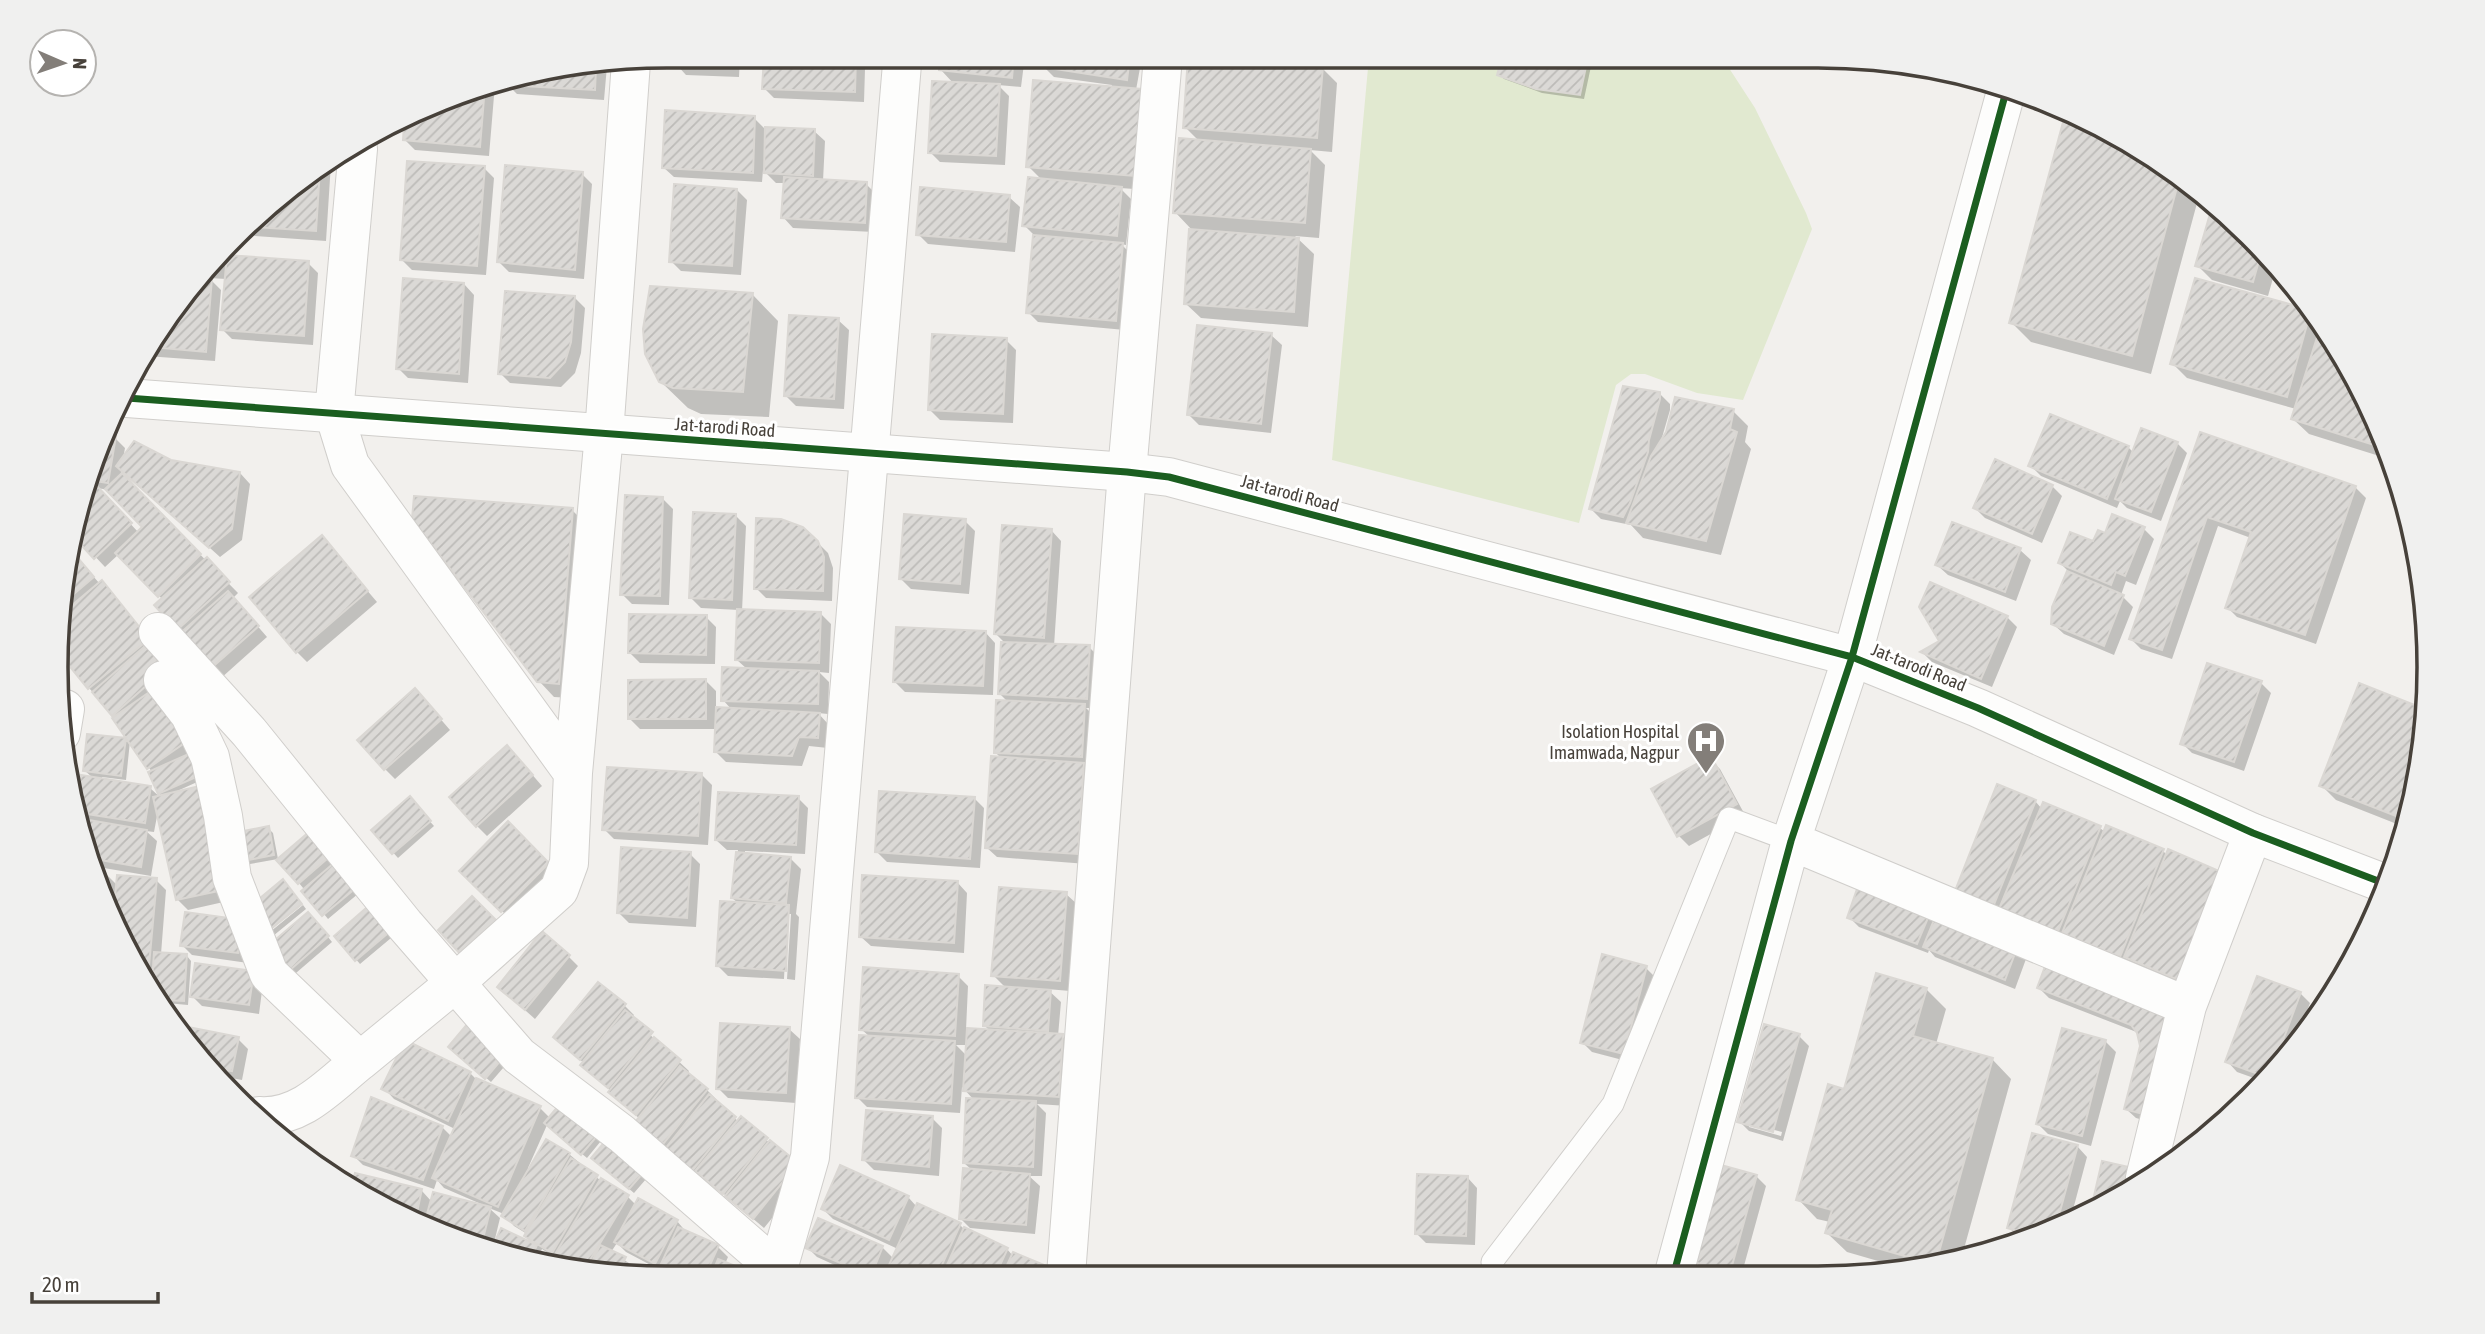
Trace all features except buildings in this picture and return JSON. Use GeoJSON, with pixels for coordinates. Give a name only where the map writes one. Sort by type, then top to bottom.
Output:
{"type":"FeatureCollection","features":[{"type":"Feature","properties":{"kind":"street"},"geometry":{"type":"LineString","coordinates":[[778,1266],[810,1157],[902,68]]}},
{"type":"Feature","properties":{"kind":"street"},"geometry":{"type":"LineString","coordinates":[[1067,1266],[1127,472],[1162,68]]}},
{"type":"Feature","properties":{"kind":"street"},"geometry":{"type":"LineString","coordinates":[[271,1116],[304,1107],[455,983],[559,890],[569,863],[573,773],[604,434],[630,70]]}},
{"type":"Feature","properties":{"kind":"street"},"geometry":{"type":"LineString","coordinates":[[1676,1266],[1791,841],[1852,657],[2004,98]]}},
{"type":"Feature","properties":{"kind":"street"},"geometry":{"type":"LineString","coordinates":[[358,154],[334,413],[350,465],[573,773]]}},
{"type":"Feature","properties":{"kind":"street","name":"Jat-tarodi Road"},"geometry":{"type":"LineString","coordinates":[[132,398],[1169,477],[1852,657],[1978,708],[2253,833],[2377,880]]}},
{"type":"Feature","properties":{"kind":"street"},"geometry":{"type":"LineString","coordinates":[[158,632],[249,732],[405,925],[519,1056],[622,1134],[768,1266]]}},
{"type":"Feature","properties":{"kind":"street"},"geometry":{"type":"LineString","coordinates":[[163,680],[190,715],[210,757],[223,816],[232,878],[269,974],[360,1061]]}},
{"type":"Feature","properties":{"kind":"street"},"geometry":{"type":"LineString","coordinates":[[2148,1167],[2187,1006],[2253,833]]}},
{"type":"Feature","properties":{"kind":"street"},"geometry":{"type":"LineString","coordinates":[[1791,841],[2187,1006]]}},
{"type":"Feature","properties":{"kind":"lane"},"geometry":{"type":"LineString","coordinates":[[1492,1262],[1613,1104],[1729,818],[1791,841]]}},
{"type":"Feature","properties":{"kind":"green space"},"geometry":{"type":"Polygon","coordinates":[[[1368,68],[1729,68],[1755,108],[1812,229],[1743,400],[1697,393],[1645,374],[1631,374],[1616,385],[1579,523],[1332,460],[1368,68]]]}},
{"type":"Feature","properties":{"kind":"cycle path"},"geometry":{"type":"LineString","coordinates":[[1676,1266],[1791,841],[1852,657],[2004,98]]}},
{"type":"Feature","properties":{"kind":"cycle path"},"geometry":{"type":"LineString","coordinates":[[132,398],[1169,477],[1852,657],[1978,708],[2253,833],[2377,880]]}},
{"type":"Feature","properties":{"kind":"place","name":"Isolation Hospital Imamwada, Nagpur"},"geometry":{"type":"Point","coordinates":[1706,775]}}]}
